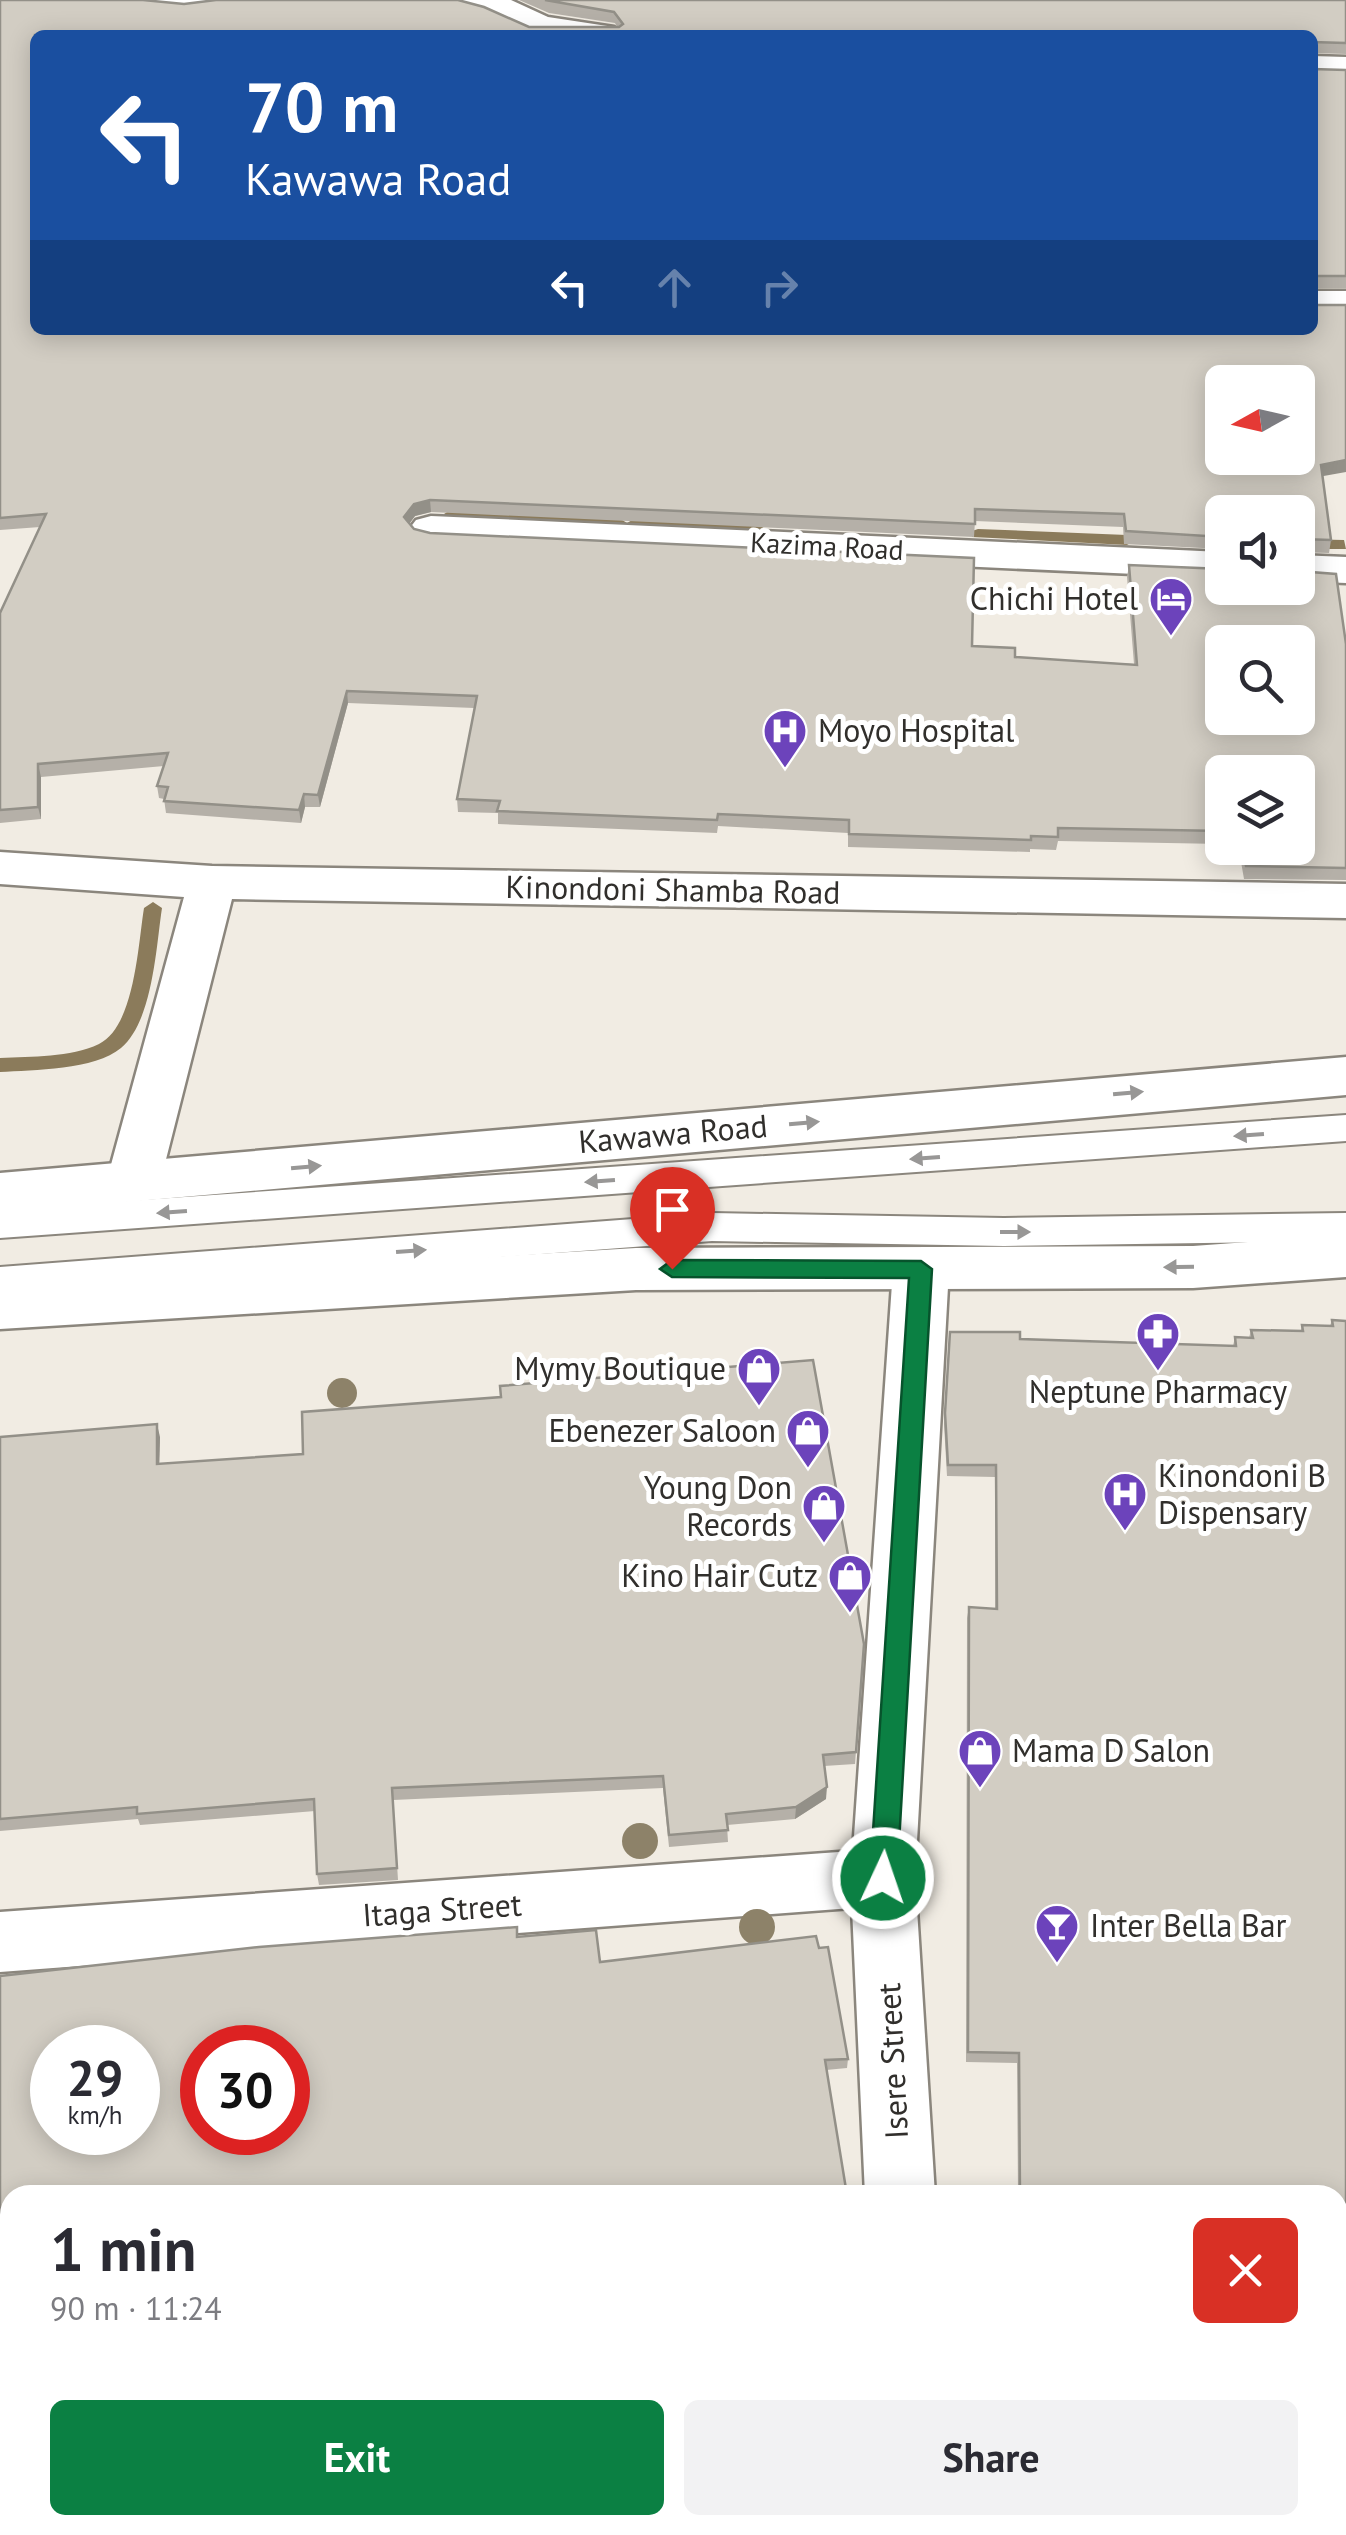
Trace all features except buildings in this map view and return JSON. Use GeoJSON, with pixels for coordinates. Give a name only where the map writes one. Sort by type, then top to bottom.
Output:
{"type":"FeatureCollection","features":[{"type":"Feature","properties":{"kind":"street"},"geometry":{"type":"LineString","coordinates":[[151,0],[221,0]]}},
{"type":"Feature","properties":{"kind":"street"},"geometry":{"type":"LineString","coordinates":[[468,0],[543,13],[588,30]]}},
{"type":"Feature","properties":{"kind":"street"},"geometry":{"type":"LineString","coordinates":[[1318,68],[1346,68]]}},
{"type":"Feature","properties":{"kind":"street"},"geometry":{"type":"LineString","coordinates":[[1318,302],[1346,303]]}},
{"type":"Feature","properties":{"kind":"street","name":"Kazima Road"},"geometry":{"type":"LineString","coordinates":[[431,529],[1205,564]]}},
{"type":"Feature","properties":{"kind":"street"},"geometry":{"type":"LineString","coordinates":[[1315,569],[1346,570]]}},
{"type":"Feature","properties":{"kind":"street","name":"Kinondoni Shamba Road"},"geometry":{"type":"LineString","coordinates":[[0,868],[212,882],[1346,901]]}},
{"type":"Feature","properties":{"kind":"street"},"geometry":{"type":"LineString","coordinates":[[133,1183],[212,882]]}},
{"type":"Feature","properties":{"kind":"street","name":"Kawawa Road"},"geometry":{"type":"LineString","coordinates":[[0,1193],[1346,1076]]}},
{"type":"Feature","properties":{"kind":"street"},"geometry":{"type":"LineString","coordinates":[[0,1308],[636,1269],[1193,1268],[1346,1256]]}},
{"type":"Feature","properties":{"kind":"street","name":"Isere Street"},"geometry":{"type":"LineString","coordinates":[[899,2185],[883,1878],[921,1269]]}},
{"type":"Feature","properties":{"kind":"street","name":"Itaga Street"},"geometry":{"type":"LineString","coordinates":[[0,1942],[883,1878]]}},
{"type":"Feature","properties":{"kind":"lane","name":"Kawawa Road"},"geometry":{"type":"LineString","coordinates":[[0,1224],[1346,1128]]}},
{"type":"Feature","properties":{"kind":"lane"},"geometry":{"type":"LineString","coordinates":[[0,1280],[712,1227],[1023,1232],[1346,1227]]}},
{"type":"Feature","properties":{"kind":"waterway"},"geometry":{"type":"LineString","coordinates":[[452,514],[619,523]]}},
{"type":"Feature","properties":{"kind":"waterway"},"geometry":{"type":"LineString","coordinates":[[634,524],[757,526]]}},
{"type":"Feature","properties":{"kind":"waterway"},"geometry":{"type":"LineString","coordinates":[[978,534],[1008,536]]}},
{"type":"Feature","properties":{"kind":"waterway"},"geometry":{"type":"LineString","coordinates":[[1019,536],[1127,540]]}},
{"type":"Feature","properties":{"kind":"waterway"},"geometry":{"type":"LineString","coordinates":[[1315,544],[1344,545]]}},
{"type":"Feature","properties":{"kind":"waterway"},"geometry":{"type":"LineString","coordinates":[[0,1065],[76,1058],[115,1043],[124,1032],[137,999],[153,908]]}},
{"type":"Feature","properties":{"kind":"place","name":"Chichi Hotel"},"geometry":{"type":"Point","coordinates":[1171,637]}},
{"type":"Feature","properties":{"kind":"place","name":"Moyo Hospital"},"geometry":{"type":"Point","coordinates":[785,769]}},
{"type":"Feature","properties":{"kind":"place","name":"Neptune Pharmacy"},"geometry":{"type":"Point","coordinates":[1158,1372]}},
{"type":"Feature","properties":{"kind":"place","name":"Mymy Boutique"},"geometry":{"type":"Point","coordinates":[759,1407]}},
{"type":"Feature","properties":{"kind":"place","name":"Ebenezer Saloon"},"geometry":{"type":"Point","coordinates":[808,1469]}},
{"type":"Feature","properties":{"kind":"place","name":"Kinondoni B Dispensary"},"geometry":{"type":"Point","coordinates":[1125,1532]}},
{"type":"Feature","properties":{"kind":"place","name":"Young Don Records"},"geometry":{"type":"Point","coordinates":[824,1544]}},
{"type":"Feature","properties":{"kind":"place","name":"Kino Hair Cutz"},"geometry":{"type":"Point","coordinates":[850,1614]}},
{"type":"Feature","properties":{"kind":"place","name":"Mama D Salon"},"geometry":{"type":"Point","coordinates":[980,1789]}},
{"type":"Feature","properties":{"kind":"place","name":"Inter Bella Bar"},"geometry":{"type":"Point","coordinates":[1057,1964]}},
{"type":"Feature","properties":{"kind":"route"},"geometry":{"type":"LineString","coordinates":[[672,1269],[921,1269],[883,1878]]}}]}
